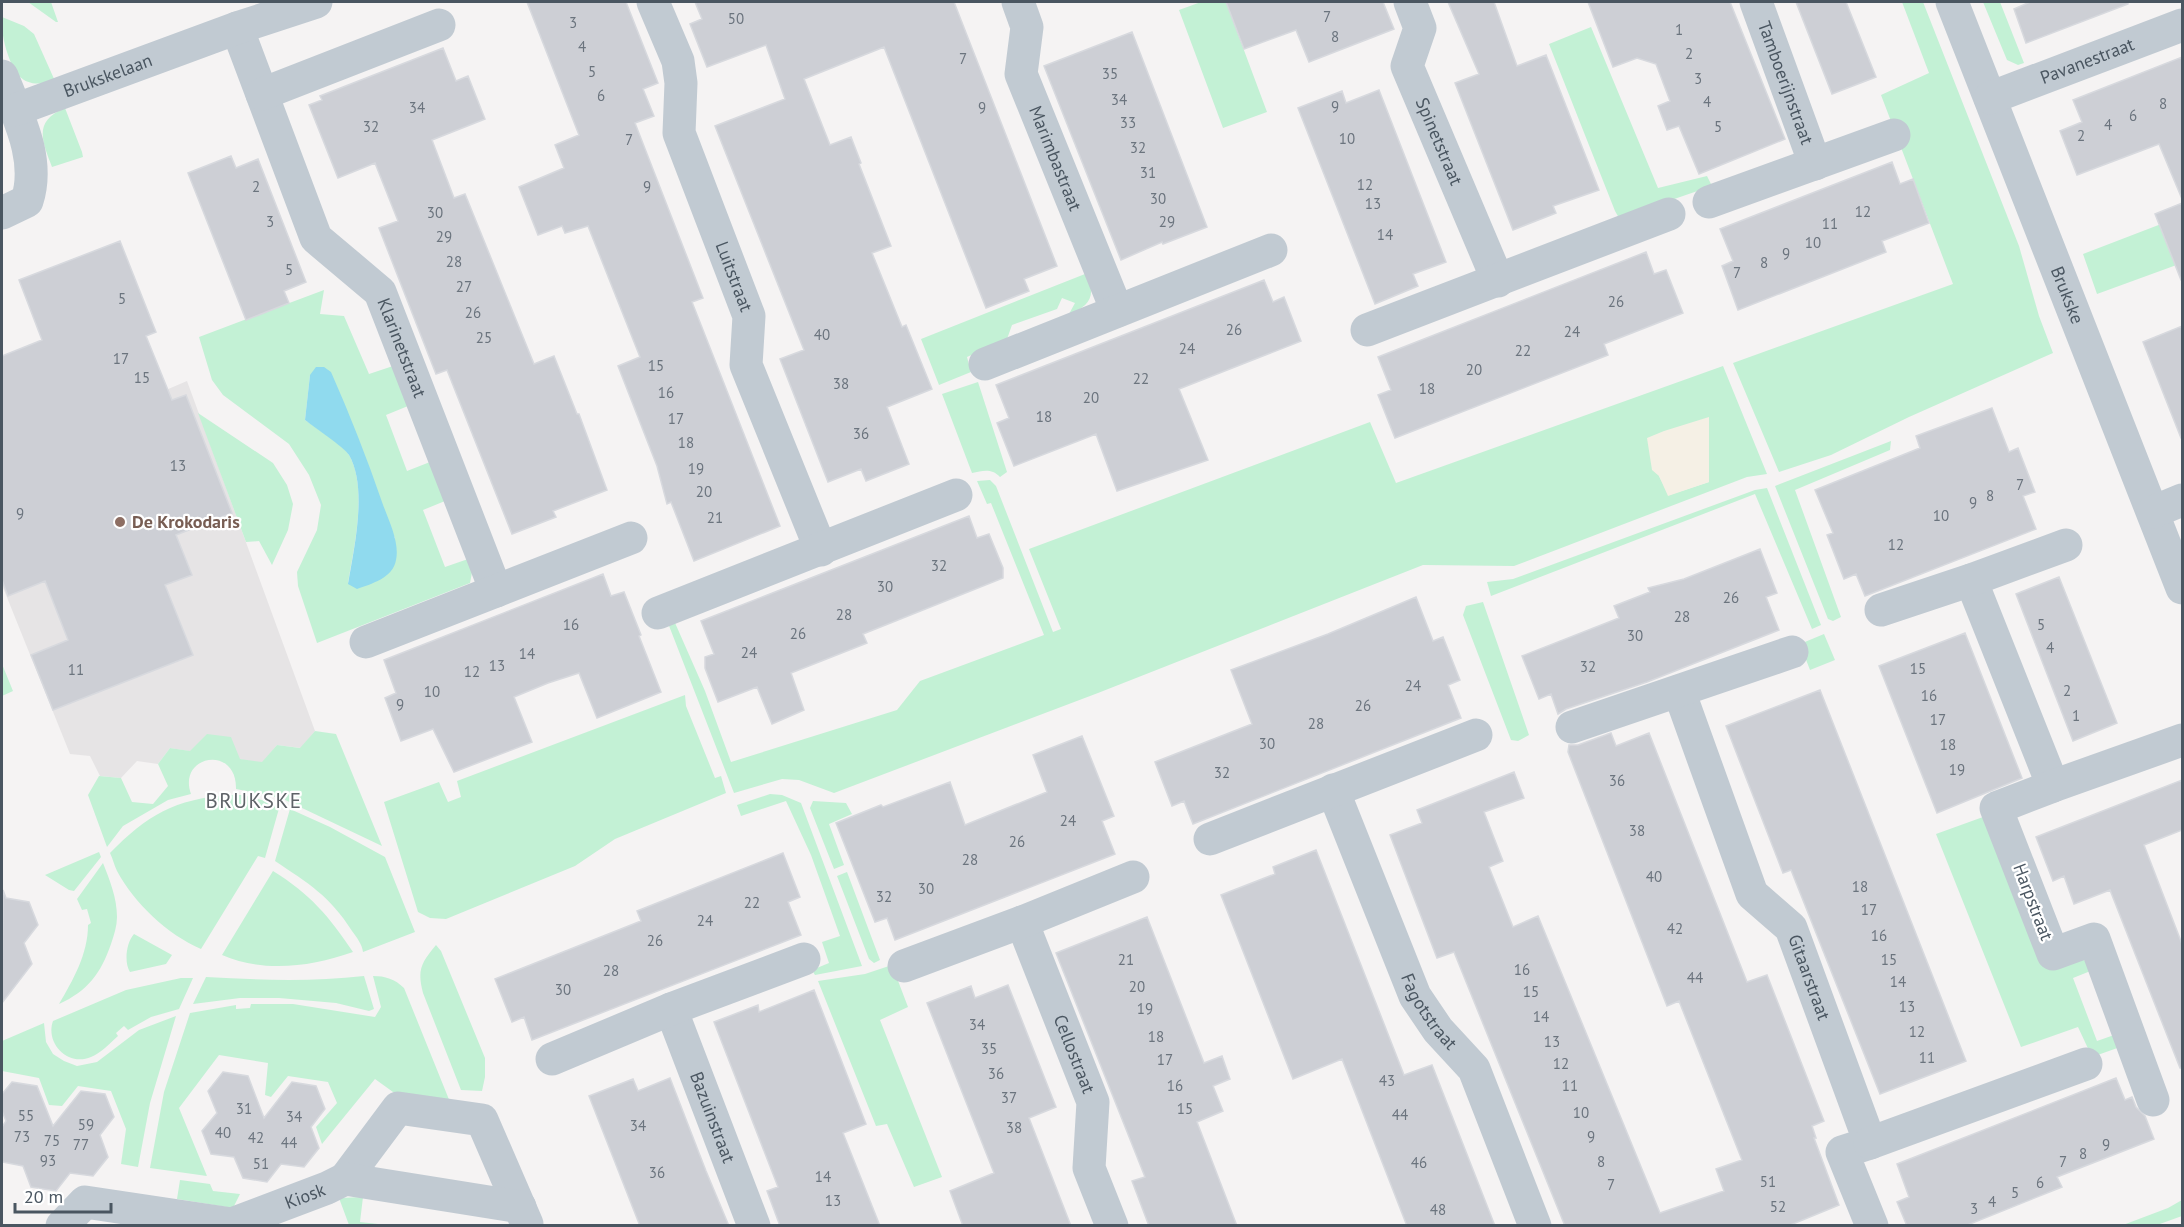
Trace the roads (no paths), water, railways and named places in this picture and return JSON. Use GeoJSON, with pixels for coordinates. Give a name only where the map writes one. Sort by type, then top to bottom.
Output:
{"type":"FeatureCollection","features":[{"type":"Feature","properties":{"kind":"street","name":"Brukskelaan"},"geometry":{"type":"LineString","coordinates":[[15,110],[237,28],[316,2]]}},
{"type":"Feature","properties":{"kind":"street","name":"Luitstraat"},"geometry":{"type":"LineString","coordinates":[[653,2],[678,61],[681,83],[679,134],[748,316],[746,365],[821,549]]}},
{"type":"Feature","properties":{"kind":"street","name":"Marimbastraat"},"geometry":{"type":"LineString","coordinates":[[1018,2],[1027,27],[1020,74],[1117,312]]}},
{"type":"Feature","properties":{"kind":"street","name":"Spinetstraat"},"geometry":{"type":"LineString","coordinates":[[1410,2],[1420,28],[1407,66],[1497,281]]}},
{"type":"Feature","properties":{"kind":"street","name":"Tamboerijnstraat"},"geometry":{"type":"LineString","coordinates":[[1756,2],[1815,164]]}},
{"type":"Feature","properties":{"kind":"street","name":"Brukske"},"geometry":{"type":"LineString","coordinates":[[1952,2],[1990,98],[2168,506],[2182,588]]}},
{"type":"Feature","properties":{"kind":"street"},"geometry":{"type":"LineString","coordinates":[[262,94],[438,25]]}},
{"type":"Feature","properties":{"kind":"street","name":"Pavanestraat"},"geometry":{"type":"LineString","coordinates":[[1990,98],[2182,25]]}},
{"type":"Feature","properties":{"kind":"street","name":"Klarinetstraat"},"geometry":{"type":"LineString","coordinates":[[237,28],[316,238],[380,292],[496,591]]}},
{"type":"Feature","properties":{"kind":"street"},"geometry":{"type":"LineString","coordinates":[[2,76],[32,164],[31,188],[27,201],[2,213]]}},
{"type":"Feature","properties":{"kind":"street","name":"Tamboerijnstraat"},"geometry":{"type":"LineString","coordinates":[[1709,202],[1894,135]]}},
{"type":"Feature","properties":{"kind":"street"},"geometry":{"type":"LineString","coordinates":[[1367,330],[1669,214]]}},
{"type":"Feature","properties":{"kind":"street"},"geometry":{"type":"LineString","coordinates":[[985,364],[1271,249]]}},
{"type":"Feature","properties":{"kind":"street"},"geometry":{"type":"LineString","coordinates":[[658,613],[956,495]]}},
{"type":"Feature","properties":{"kind":"street"},"geometry":{"type":"LineString","coordinates":[[366,642],[630,538]]}},
{"type":"Feature","properties":{"kind":"street"},"geometry":{"type":"LineString","coordinates":[[1881,610],[2066,545]]}},
{"type":"Feature","properties":{"kind":"street"},"geometry":{"type":"LineString","coordinates":[[1971,580],[2053,786]]}},
{"type":"Feature","properties":{"kind":"street"},"geometry":{"type":"LineString","coordinates":[[1572,727],[1792,652]]}},
{"type":"Feature","properties":{"kind":"street","name":"Gitaarstraat"},"geometry":{"type":"LineString","coordinates":[[1678,691],[1752,894],[1791,928],[1870,1143]]}},
{"type":"Feature","properties":{"kind":"street"},"geometry":{"type":"LineString","coordinates":[[1210,839],[1476,735]]}},
{"type":"Feature","properties":{"kind":"street","name":"Harpstraat"},"geometry":{"type":"LineString","coordinates":[[2153,1100],[2094,939],[2052,954],[1996,808],[2182,740]]}},
{"type":"Feature","properties":{"kind":"street","name":"Fagotstraat"},"geometry":{"type":"LineString","coordinates":[[1333,790],[1415,996],[1438,1030],[1474,1069],[1534,1226]]}},
{"type":"Feature","properties":{"kind":"street"},"geometry":{"type":"LineString","coordinates":[[904,966],[1023,922],[1133,877]]}},
{"type":"Feature","properties":{"kind":"street","name":"Cellostraat"},"geometry":{"type":"LineString","coordinates":[[1023,922],[1093,1102],[1089,1168],[1112,1226]]}},
{"type":"Feature","properties":{"kind":"street"},"geometry":{"type":"LineString","coordinates":[[552,1059],[670,1009],[804,959]]}},
{"type":"Feature","properties":{"kind":"street","name":"Bazuinstraat"},"geometry":{"type":"LineString","coordinates":[[670,1009],[754,1226]]}},
{"type":"Feature","properties":{"kind":"street"},"geometry":{"type":"LineString","coordinates":[[1872,1226],[1842,1152],[2086,1064]]}},
{"type":"Feature","properties":{"kind":"street","name":"Kiosk"},"geometry":{"type":"LineString","coordinates":[[62,1226],[85,1202],[232,1224],[345,1179],[398,1108],[482,1120],[524,1216]]}},
{"type":"Feature","properties":{"kind":"street","name":"Kiosk"},"geometry":{"type":"LineString","coordinates":[[345,1179],[524,1216]]}},
{"type":"Feature","properties":{"kind":"water"},"geometry":{"type":"Polygon","coordinates":[[[316,367],[324,367],[331,372],[352,420],[393,531],[396,546],[396,560],[391,571],[381,579],[357,589],[348,584],[358,518],[358,484],[355,469],[346,452],[305,420],[310,375],[316,367]]]}},
{"type":"Feature","properties":{"kind":"place","name":"De Krokodaris"},"geometry":{"type":"Point","coordinates":[120,522]}},
{"type":"Feature","properties":{"kind":"district","name":"BRUKSKE"},"geometry":{"type":"Point","coordinates":[254,801]}}]}
